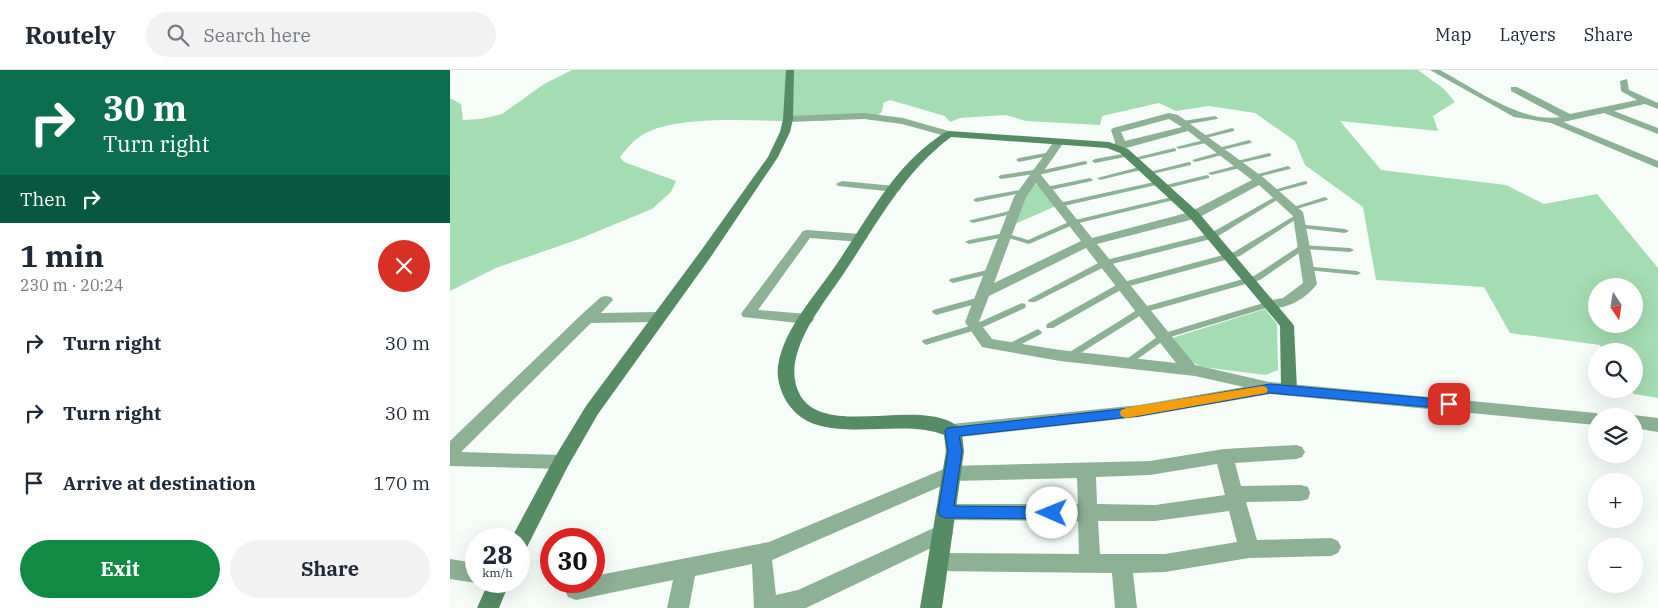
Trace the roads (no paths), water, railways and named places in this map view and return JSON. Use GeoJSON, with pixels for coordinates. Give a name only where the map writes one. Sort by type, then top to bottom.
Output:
{"type":"FeatureCollection","features":[{"type":"Feature","properties":{"kind":"street"},"geometry":{"type":"LineString","coordinates":[[527,528],[561,462],[592,410],[705,255],[773,157],[785,132],[788,119],[790,70]]}},
{"type":"Feature","properties":{"kind":"street"},"geometry":{"type":"LineString","coordinates":[[1434,70],[1517,115],[1553,121],[1658,165]]}},
{"type":"Feature","properties":{"kind":"street"},"geometry":{"type":"LineString","coordinates":[[1624,81],[1625,91],[1658,106]]}},
{"type":"Feature","properties":{"kind":"street"},"geometry":{"type":"LineString","coordinates":[[1514,89],[1570,118]]}},
{"type":"Feature","properties":{"kind":"street"},"geometry":{"type":"LineString","coordinates":[[1553,121],[1646,101]]}},
{"type":"Feature","properties":{"kind":"street"},"geometry":{"type":"LineString","coordinates":[[1607,110],[1658,131]]}},
{"type":"Feature","properties":{"kind":"street"},"geometry":{"type":"LineString","coordinates":[[788,119],[864,116],[903,121],[949,134],[1055,148],[1127,154]]}},
{"type":"Feature","properties":{"kind":"street"},"geometry":{"type":"LineString","coordinates":[[1270,304],[1287,302],[1310,284],[1297,217],[1276,194],[1257,178],[1175,117],[1168,116],[1116,130],[1127,154],[1194,215],[1270,304],[1286,326],[1289,389]]}},
{"type":"Feature","properties":{"kind":"street"},"geometry":{"type":"LineString","coordinates":[[1127,154],[1129,143],[1186,125]]}},
{"type":"Feature","properties":{"kind":"street"},"geometry":{"type":"LineString","coordinates":[[949,134],[916,161],[895,189],[807,319],[790,351],[786,366],[786,383],[792,396],[802,408],[814,417],[837,422],[927,423],[952,431],[1139,411],[1270,388],[1588,418]]}},
{"type":"Feature","properties":{"kind":"street"},"geometry":{"type":"LineString","coordinates":[[1055,148],[1025,191],[1014,212],[972,322],[988,343],[1068,357],[1130,362],[1234,377],[1270,388]]}},
{"type":"Feature","properties":{"kind":"street"},"geometry":{"type":"LineString","coordinates":[[1038,173],[1046,189],[1190,370]]}},
{"type":"Feature","properties":{"kind":"street"},"geometry":{"type":"LineString","coordinates":[[981,297],[1088,242],[1194,215],[1257,178]]}},
{"type":"Feature","properties":{"kind":"street"},"geometry":{"type":"LineString","coordinates":[[842,184],[895,189]]}},
{"type":"Feature","properties":{"kind":"street"},"geometry":{"type":"LineString","coordinates":[[807,319],[748,314],[806,234],[861,238]]}},
{"type":"Feature","properties":{"kind":"street"},"geometry":{"type":"LineString","coordinates":[[450,452],[606,300]]}},
{"type":"Feature","properties":{"kind":"street"},"geometry":{"type":"LineString","coordinates":[[586,318],[658,317]]}},
{"type":"Feature","properties":{"kind":"street"},"geometry":{"type":"LineString","coordinates":[[1643,423],[1658,425]]}},
{"type":"Feature","properties":{"kind":"street"},"geometry":{"type":"LineString","coordinates":[[931,608],[955,451],[952,431]]}},
{"type":"Feature","properties":{"kind":"street"},"geometry":{"type":"LineString","coordinates":[[605,584],[770,551],[951,474],[1150,468],[1224,456],[1296,452]]}},
{"type":"Feature","properties":{"kind":"street"},"geometry":{"type":"LineString","coordinates":[[1224,456],[1249,550]]}},
{"type":"Feature","properties":{"kind":"street"},"geometry":{"type":"LineString","coordinates":[[450,459],[561,462]]}},
{"type":"Feature","properties":{"kind":"street"},"geometry":{"type":"LineString","coordinates":[[1086,470],[1090,564]]}},
{"type":"Feature","properties":{"kind":"street"},"geometry":{"type":"LineString","coordinates":[[946,512],[1155,513],[1236,498],[1301,493]]}},
{"type":"Feature","properties":{"kind":"street"},"geometry":{"type":"LineString","coordinates":[[762,552],[765,608],[799,604],[942,533]]}},
{"type":"Feature","properties":{"kind":"street"},"geometry":{"type":"LineString","coordinates":[[939,562],[1165,563],[1249,550],[1331,547]]}},
{"type":"Feature","properties":{"kind":"street"},"geometry":{"type":"LineString","coordinates":[[1122,564],[1126,608]]}},
{"type":"Feature","properties":{"kind":"street"},"geometry":{"type":"LineString","coordinates":[[678,608],[686,568]]}},
{"type":"Feature","properties":{"kind":"street"},"geometry":{"type":"LineString","coordinates":[[450,569],[465,571]]}},
{"type":"Feature","properties":{"kind":"street"},"geometry":{"type":"LineString","coordinates":[[488,608],[495,593]]}},
{"type":"Feature","properties":{"kind":"lane"},"geometry":{"type":"LineString","coordinates":[[1186,125],[1215,118]]}},
{"type":"Feature","properties":{"kind":"lane"},"geometry":{"type":"LineString","coordinates":[[1095,161],[1127,154],[1176,149],[1232,130]]}},
{"type":"Feature","properties":{"kind":"lane"},"geometry":{"type":"LineString","coordinates":[[1195,160],[1250,142]]}},
{"type":"Feature","properties":{"kind":"lane"},"geometry":{"type":"LineString","coordinates":[[1019,160],[1055,148]]}},
{"type":"Feature","properties":{"kind":"lane"},"geometry":{"type":"LineString","coordinates":[[1060,206],[1209,175],[1269,155]]}},
{"type":"Feature","properties":{"kind":"lane"},"geometry":{"type":"LineString","coordinates":[[1001,177],[1038,173],[1085,164]]}},
{"type":"Feature","properties":{"kind":"lane"},"geometry":{"type":"LineString","coordinates":[[1100,178],[1189,164]]}},
{"type":"Feature","properties":{"kind":"lane"},"geometry":{"type":"LineString","coordinates":[[1257,178],[1288,168]]}},
{"type":"Feature","properties":{"kind":"lane"},"geometry":{"type":"LineString","coordinates":[[1046,189],[1090,180]]}},
{"type":"Feature","properties":{"kind":"lane"},"geometry":{"type":"LineString","coordinates":[[1032,300],[1105,263],[1212,236],[1276,194],[1305,183]]}},
{"type":"Feature","properties":{"kind":"lane"},"geometry":{"type":"LineString","coordinates":[[976,200],[1025,191]]}},
{"type":"Feature","properties":{"kind":"lane"},"geometry":{"type":"LineString","coordinates":[[969,242],[1004,235],[1029,242],[1073,222],[1176,198]]}},
{"type":"Feature","properties":{"kind":"lane"},"geometry":{"type":"LineString","coordinates":[[1050,326],[1123,285],[1230,256],[1325,199]]}},
{"type":"Feature","properties":{"kind":"lane"},"geometry":{"type":"LineString","coordinates":[[973,220],[1014,212]]}},
{"type":"Feature","properties":{"kind":"lane"},"geometry":{"type":"LineString","coordinates":[[1297,217],[1345,231]]}},
{"type":"Feature","properties":{"kind":"lane"},"geometry":{"type":"LineString","coordinates":[[1068,357],[1143,310],[1257,278],[1304,247],[1350,250]]}},
{"type":"Feature","properties":{"kind":"lane"},"geometry":{"type":"LineString","coordinates":[[1307,268],[1358,272]]}},
{"type":"Feature","properties":{"kind":"lane"},"geometry":{"type":"LineString","coordinates":[[953,281],[991,271]]}},
{"type":"Feature","properties":{"kind":"lane"},"geometry":{"type":"LineString","coordinates":[[936,312],[981,297]]}},
{"type":"Feature","properties":{"kind":"lane"},"geometry":{"type":"LineString","coordinates":[[1130,362],[1164,336],[1270,304]]}},
{"type":"Feature","properties":{"kind":"lane"},"geometry":{"type":"LineString","coordinates":[[926,342],[976,327],[1022,306]]}},
{"type":"Feature","properties":{"kind":"lane"},"geometry":{"type":"LineString","coordinates":[[1011,346],[1038,332]]}}]}
